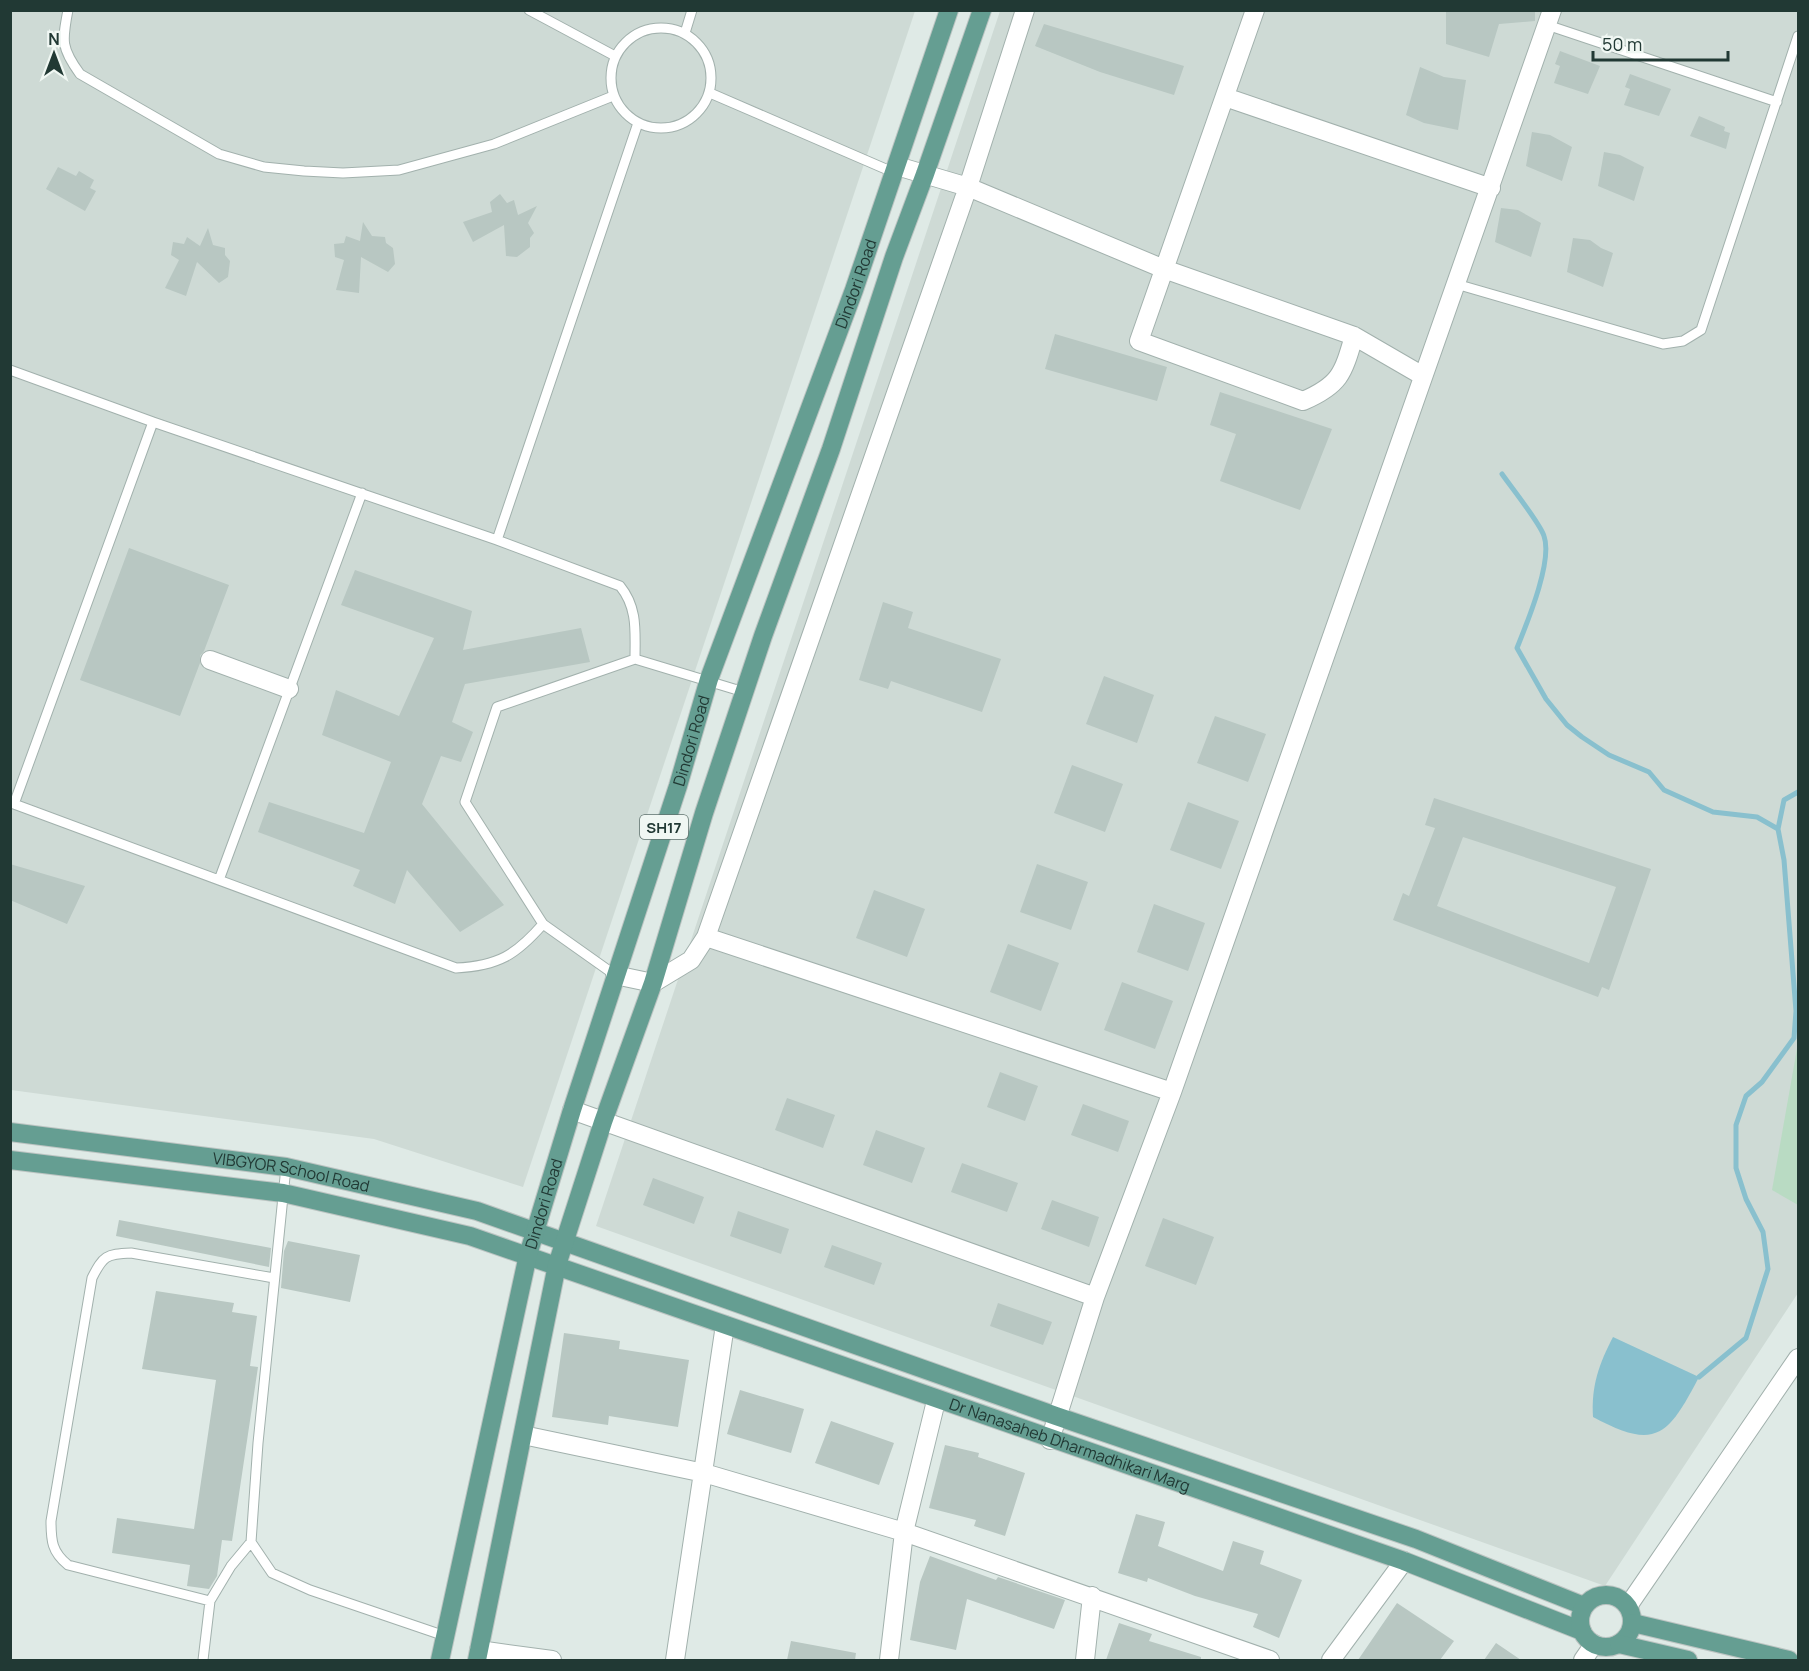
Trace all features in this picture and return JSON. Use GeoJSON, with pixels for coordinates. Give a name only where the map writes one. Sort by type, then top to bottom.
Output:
{"type":"FeatureCollection","features":[{"type":"Feature","properties":{"kind":"main road","name":"Dindori Road"},"geometry":{"type":"LineString","coordinates":[[440,1660],[528,1255],[572,1110],[678,786],[709,679],[850,301],[949,10]]}},
{"type":"Feature","properties":{"kind":"main road"},"geometry":{"type":"LineString","coordinates":[[478,1655],[557,1265],[564,1241],[603,1122],[653,983],[744,692],[831,449],[894,257],[926,174],[982,10]]}},
{"type":"Feature","properties":{"kind":"main road","name":"VIBGYOR School Road"},"geometry":{"type":"LineString","coordinates":[[10,1132],[286,1167],[477,1211],[564,1241]]}},
{"type":"Feature","properties":{"kind":"main road","name":"VIBGYOR School Road"},"geometry":{"type":"LineString","coordinates":[[10,1160],[283,1193],[470,1236],[557,1265]]}},
{"type":"Feature","properties":{"kind":"main road","name":"Dr Nanasaheb Dharmadhikari Marg"},"geometry":{"type":"LineString","coordinates":[[564,1241],[1056,1416],[1416,1539],[1584,1606]]}},
{"type":"Feature","properties":{"kind":"main road","name":"Dr Nanasaheb Dharmadhikari Marg"},"geometry":{"type":"LineString","coordinates":[[557,1265],[936,1401],[1404,1561],[1588,1638]]}},
{"type":"Feature","properties":{"kind":"main road"},"geometry":{"type":"LineString","coordinates":[[1606,1594],[1622,1600],[1630,1614],[1626,1639],[1611,1647],[1588,1638],[1580,1623],[1584,1606],[1590,1600],[1606,1594]]}},
{"type":"Feature","properties":{"kind":"main road"},"geometry":{"type":"LineString","coordinates":[[1630,1614],[1788,1660]]}},
{"type":"Feature","properties":{"kind":"main road"},"geometry":{"type":"LineString","coordinates":[[1619,1644],[1688,1660]]}},
{"type":"Feature","properties":{"kind":"street"},"geometry":{"type":"LineString","coordinates":[[615,975],[653,983],[691,960],[706,937],[968,187],[1025,10]]}},
{"type":"Feature","properties":{"kind":"street"},"geometry":{"type":"LineString","coordinates":[[1255,10],[1138,341],[1303,401],[1327,391],[1344,373],[1354,336]]}},
{"type":"Feature","properties":{"kind":"street"},"geometry":{"type":"LineString","coordinates":[[1050,1440],[1095,1296],[1172,1092],[1550,18]]}},
{"type":"Feature","properties":{"kind":"street"},"geometry":{"type":"LineString","coordinates":[[1225,97],[1491,188]]}},
{"type":"Feature","properties":{"kind":"street"},"geometry":{"type":"LineString","coordinates":[[896,170],[926,174],[968,187],[1164,269],[1354,336],[1423,376]]}},
{"type":"Feature","properties":{"kind":"street"},"geometry":{"type":"LineString","coordinates":[[210,660],[289,689]]}},
{"type":"Feature","properties":{"kind":"street"},"geometry":{"type":"LineString","coordinates":[[706,937],[1172,1092]]}},
{"type":"Feature","properties":{"kind":"street"},"geometry":{"type":"LineString","coordinates":[[572,1110],[1095,1296]]}},
{"type":"Feature","properties":{"kind":"street"},"geometry":{"type":"LineString","coordinates":[[675,1660],[725,1325]]}},
{"type":"Feature","properties":{"kind":"street"},"geometry":{"type":"LineString","coordinates":[[1630,1614],[1798,1359]]}},
{"type":"Feature","properties":{"kind":"street"},"geometry":{"type":"LineString","coordinates":[[889,1660],[904,1532],[936,1401]]}},
{"type":"Feature","properties":{"kind":"street"},"geometry":{"type":"LineString","coordinates":[[523,1435],[704,1473],[904,1532],[1270,1660]]}},
{"type":"Feature","properties":{"kind":"street"},"geometry":{"type":"LineString","coordinates":[[1331,1660],[1404,1561]]}},
{"type":"Feature","properties":{"kind":"street"},"geometry":{"type":"LineString","coordinates":[[1085,1660],[1092,1596]]}},
{"type":"Feature","properties":{"kind":"street"},"geometry":{"type":"LineString","coordinates":[[1583,1660],[1588,1638]]}},
{"type":"Feature","properties":{"kind":"street"},"geometry":{"type":"LineString","coordinates":[[478,1655],[552,1660]]}},
{"type":"Feature","properties":{"kind":"lane"},"geometry":{"type":"LineString","coordinates":[[68,10],[62,38],[66,56],[80,74],[219,154],[264,167],[344,172],[399,170],[494,144],[614,96]]}},
{"type":"Feature","properties":{"kind":"lane"},"geometry":{"type":"LineString","coordinates":[[529,10],[615,56]]}},
{"type":"Feature","properties":{"kind":"lane"},"geometry":{"type":"LineString","coordinates":[[685,33],[692,10]]}},
{"type":"Feature","properties":{"kind":"lane"},"geometry":{"type":"LineString","coordinates":[[1550,18],[1777,102]]}},
{"type":"Feature","properties":{"kind":"lane"},"geometry":{"type":"LineString","coordinates":[[653,28],[668,28],[685,33],[700,45],[708,59],[712,77],[710,93],[703,107],[693,118],[678,126],[660,129],[638,123],[621,109],[614,96],[610,78],[615,56],[637,33],[653,28]]}},
{"type":"Feature","properties":{"kind":"lane"},"geometry":{"type":"LineString","coordinates":[[1456,284],[1663,344],[1683,341],[1701,330],[1798,36]]}},
{"type":"Feature","properties":{"kind":"lane"},"geometry":{"type":"LineString","coordinates":[[710,93],[896,170]]}},
{"type":"Feature","properties":{"kind":"lane"},"geometry":{"type":"LineString","coordinates":[[497,540],[638,123]]}},
{"type":"Feature","properties":{"kind":"lane"},"geometry":{"type":"LineString","coordinates":[[10,370],[153,422],[497,540],[620,586],[629,597],[634,612],[635,659]]}},
{"type":"Feature","properties":{"kind":"lane"},"geometry":{"type":"LineString","coordinates":[[153,422],[14,804],[456,968],[493,964],[523,947],[543,924]]}},
{"type":"Feature","properties":{"kind":"lane"},"geometry":{"type":"LineString","coordinates":[[219,880],[362,493]]}},
{"type":"Feature","properties":{"kind":"lane"},"geometry":{"type":"LineString","coordinates":[[615,975],[543,924],[465,802],[497,707],[635,659],[709,679],[744,692]]}},
{"type":"Feature","properties":{"kind":"lane"},"geometry":{"type":"LineString","coordinates":[[203,1660],[210,1600],[231,1566],[251,1542],[258,1443],[286,1167]]}},
{"type":"Feature","properties":{"kind":"lane"},"geometry":{"type":"LineString","coordinates":[[210,1600],[68,1565],[57,1556],[51,1542],[51,1521],[92,1278],[100,1262],[110,1254],[131,1253],[274,1278]]}},
{"type":"Feature","properties":{"kind":"lane"},"geometry":{"type":"LineString","coordinates":[[251,1542],[272,1573],[310,1590],[445,1636]]}},
{"type":"Feature","properties":{"kind":"shaded area"},"geometry":{"type":"Polygon","coordinates":[[[11,11],[915,11],[523,1187],[374,1139],[11,1090],[11,11]]]}},
{"type":"Feature","properties":{"kind":"shaded area"},"geometry":{"type":"Polygon","coordinates":[[[1000,11],[1798,11],[1798,1293],[1605,1586],[596,1226],[1000,11]]]}},
{"type":"Feature","properties":{"kind":"green space"},"geometry":{"type":"Polygon","coordinates":[[[1798,1043],[1798,1205],[1772,1190],[1798,1043]]]}},
{"type":"Feature","properties":{"kind":"water"},"geometry":{"type":"Polygon","coordinates":[[[1613,1337],[1699,1377],[1678,1413],[1668,1425],[1658,1432],[1646,1435],[1632,1433],[1593,1417],[1593,1395],[1597,1375],[1613,1337]]]}},
{"type":"Feature","properties":{"kind":"building"},"geometry":{"type":"Polygon","coordinates":[[[1446,10],[1535,10],[1535,21],[1499,24],[1489,57],[1446,44],[1446,10]]]}},
{"type":"Feature","properties":{"kind":"building"},"geometry":{"type":"Polygon","coordinates":[[[1044,24],[1184,66],[1174,95],[1100,72],[1035,46],[1044,24]]]}},
{"type":"Feature","properties":{"kind":"building"},"geometry":{"type":"Polygon","coordinates":[[[1560,51],[1600,66],[1588,94],[1554,83],[1560,66],[1555,64],[1560,51]]]}},
{"type":"Feature","properties":{"kind":"building"},"geometry":{"type":"Polygon","coordinates":[[[1420,67],[1444,77],[1466,80],[1458,130],[1424,123],[1406,115],[1420,67]]]}},
{"type":"Feature","properties":{"kind":"building"},"geometry":{"type":"Polygon","coordinates":[[[1630,74],[1671,89],[1659,116],[1624,105],[1630,89],[1625,87],[1630,74]]]}},
{"type":"Feature","properties":{"kind":"building"},"geometry":{"type":"Polygon","coordinates":[[[1699,116],[1725,127],[1724,131],[1730,133],[1726,149],[1690,136],[1699,116]]]}},
{"type":"Feature","properties":{"kind":"building"},"geometry":{"type":"Polygon","coordinates":[[[1532,132],[1550,135],[1572,147],[1562,181],[1526,166],[1532,132]]]}},
{"type":"Feature","properties":{"kind":"building"},"geometry":{"type":"Polygon","coordinates":[[[1604,152],[1620,155],[1644,167],[1634,201],[1598,186],[1604,152]]]}},
{"type":"Feature","properties":{"kind":"building"},"geometry":{"type":"Polygon","coordinates":[[[58,167],[76,176],[79,171],[94,180],[90,188],[96,191],[85,211],[46,189],[58,167]]]}},
{"type":"Feature","properties":{"kind":"building"},"geometry":{"type":"Polygon","coordinates":[[[500,194],[507,203],[514,200],[518,215],[537,206],[528,223],[534,233],[530,238],[530,247],[517,257],[506,256],[504,225],[473,242],[463,222],[492,212],[490,202],[500,194]]]}},
{"type":"Feature","properties":{"kind":"building"},"geometry":{"type":"Polygon","coordinates":[[[1501,208],[1518,210],[1541,223],[1531,257],[1495,242],[1501,208]]]}},
{"type":"Feature","properties":{"kind":"building"},"geometry":{"type":"Polygon","coordinates":[[[363,222],[372,236],[385,237],[386,243],[393,248],[395,264],[388,272],[361,257],[359,293],[336,290],[344,260],[335,257],[334,244],[344,243],[346,236],[360,241],[363,222]]]}},
{"type":"Feature","properties":{"kind":"building"},"geometry":{"type":"Polygon","coordinates":[[[208,228],[213,245],[225,248],[225,255],[230,261],[228,277],[219,283],[197,262],[186,296],[165,288],[179,260],[171,255],[173,242],[184,244],[187,237],[200,246],[208,228]]]}},
{"type":"Feature","properties":{"kind":"building"},"geometry":{"type":"Polygon","coordinates":[[[1573,238],[1590,240],[1613,253],[1603,287],[1567,272],[1573,238]]]}},
{"type":"Feature","properties":{"kind":"building"},"geometry":{"type":"Polygon","coordinates":[[[1055,334],[1167,367],[1157,401],[1045,369],[1055,334]]]}},
{"type":"Feature","properties":{"kind":"building"},"geometry":{"type":"Polygon","coordinates":[[[1220,392],[1332,429],[1300,510],[1220,481],[1236,434],[1210,425],[1220,392]]]}},
{"type":"Feature","properties":{"kind":"building"},"geometry":{"type":"Polygon","coordinates":[[[129,548],[229,585],[204,651],[200,656],[200,663],[180,716],[80,680],[129,548]]]}},
{"type":"Feature","properties":{"kind":"building"},"geometry":{"type":"Polygon","coordinates":[[[355,570],[472,611],[463,650],[581,628],[590,662],[465,684],[452,722],[473,732],[461,762],[441,756],[422,804],[504,905],[460,932],[407,870],[395,904],[353,886],[360,870],[258,832],[269,802],[364,833],[391,762],[322,735],[336,690],[399,716],[434,638],[341,605],[355,570]]]}},
{"type":"Feature","properties":{"kind":"building"},"geometry":{"type":"Polygon","coordinates":[[[883,602],[913,612],[908,628],[1001,659],[982,712],[891,681],[888,689],[859,680],[883,602]]]}},
{"type":"Feature","properties":{"kind":"building"},"geometry":{"type":"Polygon","coordinates":[[[1104,676],[1154,695],[1137,743],[1086,724],[1104,676]]]}},
{"type":"Feature","properties":{"kind":"building"},"geometry":{"type":"Polygon","coordinates":[[[1215,716],[1266,734],[1248,782],[1197,763],[1215,716]]]}},
{"type":"Feature","properties":{"kind":"building"},"geometry":{"type":"Polygon","coordinates":[[[1072,765],[1123,784],[1105,832],[1054,813],[1072,765]]]}},
{"type":"Feature","properties":{"kind":"building"},"geometry":{"type":"Polygon","coordinates":[[[1434,798],[1651,869],[1609,990],[1602,987],[1598,997],[1393,920],[1403,893],[1409,896],[1435,828],[1425,825],[1434,798]],[[1463,837],[1437,906],[1589,963],[1616,887],[1463,837]]]}},
{"type":"Feature","properties":{"kind":"building"},"geometry":{"type":"Polygon","coordinates":[[[1188,802],[1239,821],[1221,869],[1170,850],[1188,802]]]}},
{"type":"Feature","properties":{"kind":"building"},"geometry":{"type":"Polygon","coordinates":[[[10,864],[85,886],[67,924],[10,900],[10,864]]]}},
{"type":"Feature","properties":{"kind":"building"},"geometry":{"type":"Polygon","coordinates":[[[1037,864],[1088,882],[1071,930],[1020,912],[1037,864]]]}},
{"type":"Feature","properties":{"kind":"building"},"geometry":{"type":"Polygon","coordinates":[[[874,890],[925,909],[907,957],[856,938],[874,890]]]}},
{"type":"Feature","properties":{"kind":"building"},"geometry":{"type":"Polygon","coordinates":[[[1154,904],[1205,923],[1188,971],[1137,952],[1154,904]]]}},
{"type":"Feature","properties":{"kind":"building"},"geometry":{"type":"Polygon","coordinates":[[[1008,944],[1059,963],[1041,1011],[990,992],[1008,944]]]}},
{"type":"Feature","properties":{"kind":"building"},"geometry":{"type":"Polygon","coordinates":[[[1122,982],[1173,1001],[1155,1049],[1104,1030],[1122,982]]]}},
{"type":"Feature","properties":{"kind":"building"},"geometry":{"type":"Polygon","coordinates":[[[1000,1072],[1038,1086],[1025,1121],[987,1107],[1000,1072]]]}},
{"type":"Feature","properties":{"kind":"building"},"geometry":{"type":"Polygon","coordinates":[[[787,1098],[835,1115],[823,1148],[775,1130],[787,1098]]]}},
{"type":"Feature","properties":{"kind":"building"},"geometry":{"type":"Polygon","coordinates":[[[1083,1104],[1129,1121],[1118,1152],[1071,1135],[1083,1104]]]}},
{"type":"Feature","properties":{"kind":"building"},"geometry":{"type":"Polygon","coordinates":[[[876,1130],[925,1148],[912,1183],[863,1165],[876,1130]]]}},
{"type":"Feature","properties":{"kind":"building"},"geometry":{"type":"Polygon","coordinates":[[[962,1163],[1018,1183],[1007,1212],[951,1192],[962,1163]]]}},
{"type":"Feature","properties":{"kind":"building"},"geometry":{"type":"Polygon","coordinates":[[[653,1178],[704,1197],[694,1224],[643,1205],[653,1178]]]}},
{"type":"Feature","properties":{"kind":"building"},"geometry":{"type":"Polygon","coordinates":[[[1052,1200],[1099,1217],[1089,1247],[1041,1229],[1052,1200]]]}},
{"type":"Feature","properties":{"kind":"building"},"geometry":{"type":"Polygon","coordinates":[[[738,1211],[789,1229],[781,1254],[730,1236],[738,1211]]]}},
{"type":"Feature","properties":{"kind":"building"},"geometry":{"type":"Polygon","coordinates":[[[1163,1218],[1214,1237],[1196,1285],[1145,1266],[1163,1218]]]}},
{"type":"Feature","properties":{"kind":"building"},"geometry":{"type":"Polygon","coordinates":[[[119,1220],[271,1248],[269,1267],[116,1236],[119,1220]]]}},
{"type":"Feature","properties":{"kind":"building"},"geometry":{"type":"Polygon","coordinates":[[[288,1241],[360,1255],[350,1302],[281,1288],[284,1251],[288,1241]]]}},
{"type":"Feature","properties":{"kind":"building"},"geometry":{"type":"Polygon","coordinates":[[[832,1245],[882,1263],[874,1285],[824,1267],[832,1245]]]}},
{"type":"Feature","properties":{"kind":"building"},"geometry":{"type":"Polygon","coordinates":[[[156,1291],[234,1303],[232,1312],[257,1316],[250,1366],[258,1367],[232,1541],[222,1540],[217,1576],[209,1589],[187,1586],[190,1565],[112,1553],[117,1518],[194,1529],[216,1380],[142,1369],[156,1291]]]}},
{"type":"Feature","properties":{"kind":"building"},"geometry":{"type":"Polygon","coordinates":[[[998,1303],[1052,1322],[1043,1345],[990,1326],[998,1303]]]}},
{"type":"Feature","properties":{"kind":"building"},"geometry":{"type":"Polygon","coordinates":[[[564,1333],[620,1341],[619,1349],[689,1360],[678,1427],[609,1416],[608,1425],[552,1417],[564,1333]]]}},
{"type":"Feature","properties":{"kind":"building"},"geometry":{"type":"Polygon","coordinates":[[[740,1390],[804,1409],[791,1453],[727,1434],[740,1390]]]}},
{"type":"Feature","properties":{"kind":"building"},"geometry":{"type":"Polygon","coordinates":[[[831,1421],[894,1443],[879,1485],[815,1463],[831,1421]]]}},
{"type":"Feature","properties":{"kind":"building"},"geometry":{"type":"Polygon","coordinates":[[[945,1445],[979,1453],[978,1457],[1025,1473],[1005,1536],[974,1526],[976,1520],[929,1508],[945,1445]]]}},
{"type":"Feature","properties":{"kind":"building"},"geometry":{"type":"Polygon","coordinates":[[[1136,1514],[1165,1522],[1158,1546],[1223,1571],[1233,1541],[1264,1551],[1260,1564],[1302,1580],[1279,1638],[1253,1627],[1258,1614],[1195,1596],[1148,1578],[1147,1582],[1118,1573],[1136,1514]]]}},
{"type":"Feature","properties":{"kind":"building"},"geometry":{"type":"Polygon","coordinates":[[[930,1556],[996,1580],[998,1577],[1065,1600],[1054,1629],[967,1599],[956,1650],[910,1640],[920,1582],[930,1556]]]}},
{"type":"Feature","properties":{"kind":"building"},"geometry":{"type":"Polygon","coordinates":[[[1397,1603],[1454,1641],[1440,1660],[1358,1660],[1397,1603]]]}},
{"type":"Feature","properties":{"kind":"building"},"geometry":{"type":"Polygon","coordinates":[[[1119,1623],[1152,1634],[1149,1641],[1201,1657],[1201,1660],[1106,1660],[1119,1623]]]}},
{"type":"Feature","properties":{"kind":"building"},"geometry":{"type":"Polygon","coordinates":[[[791,1641],[856,1653],[855,1660],[787,1660],[791,1641]]]}},
{"type":"Feature","properties":{"kind":"building"},"geometry":{"type":"Polygon","coordinates":[[[1496,1643],[1521,1660],[1484,1660],[1496,1643]]]}},
{"type":"Feature","properties":{"kind":"waterway"},"geometry":{"type":"LineString","coordinates":[[1502,474],[1544,536],[1546,547],[1542,576],[1517,648],[1546,699],[1567,725],[1582,737],[1609,755],[1649,772],[1664,790],[1713,812],[1757,817],[1778,829],[1784,860],[1796,1011],[1794,1038],[1762,1082],[1746,1096],[1736,1125],[1736,1168],[1746,1199],[1763,1232],[1768,1269],[1746,1338],[1699,1377]]}},
{"type":"Feature","properties":{"kind":"waterway"},"geometry":{"type":"LineString","coordinates":[[1778,829],[1784,800],[1798,792]]}}]}
